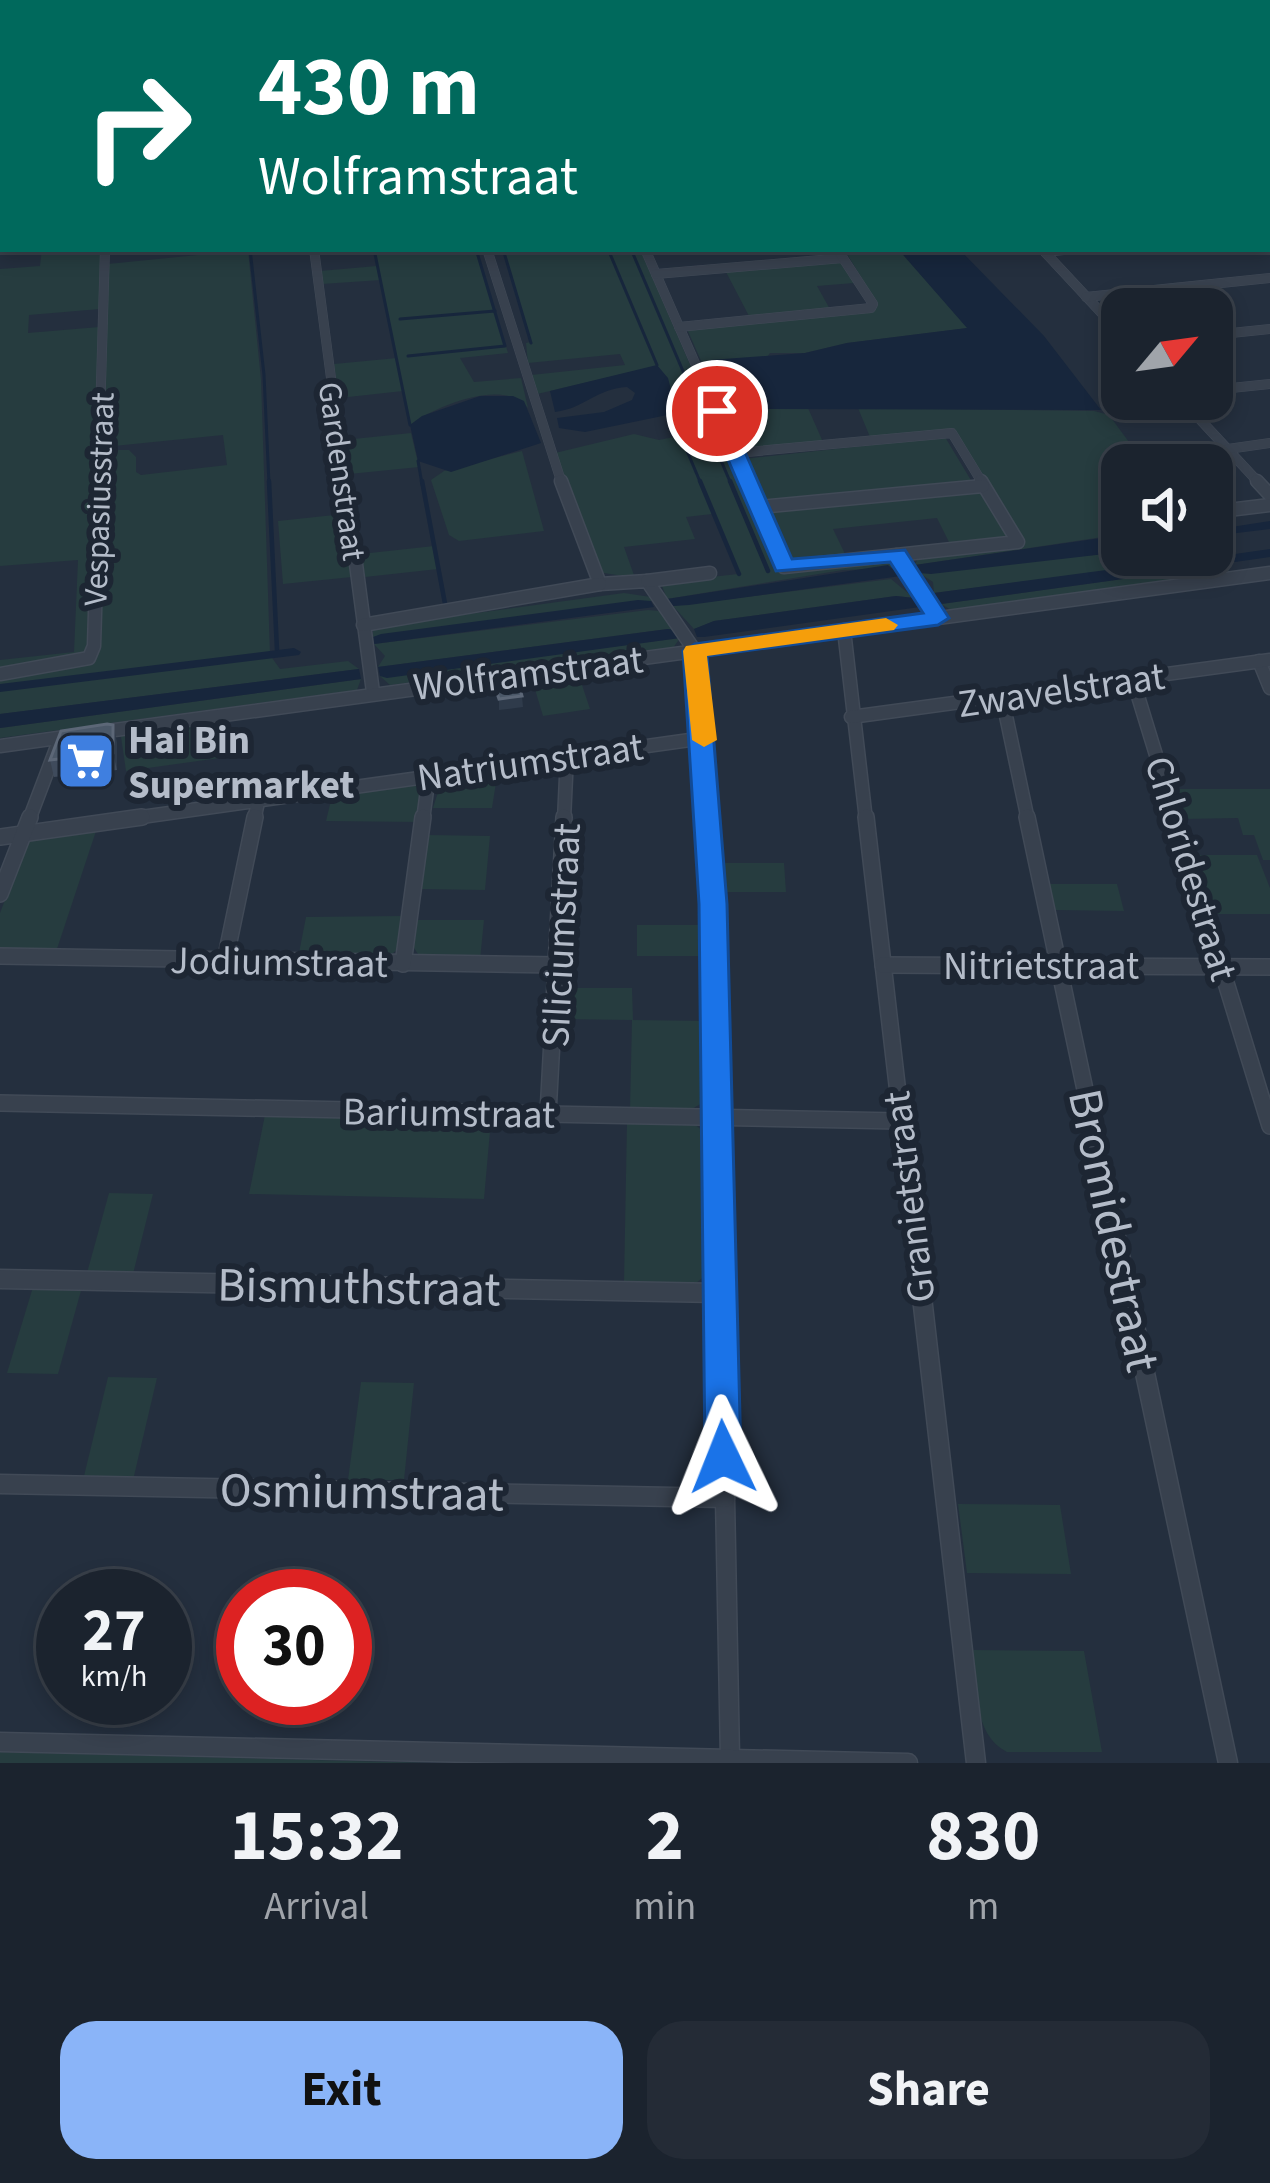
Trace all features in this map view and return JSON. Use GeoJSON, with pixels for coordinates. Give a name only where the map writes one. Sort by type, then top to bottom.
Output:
{"type":"FeatureCollection","features":[{"type":"Feature","properties":{"kind":"street","name":"Vespasiusstraat"},"geometry":{"type":"LineString","coordinates":[[0,674],[78,663],[88,658],[94,646],[105,252]]}},
{"type":"Feature","properties":{"kind":"street","name":"Gardenstraat"},"geometry":{"type":"LineString","coordinates":[[314,252],[372,687]]}},
{"type":"Feature","properties":{"kind":"street"},"geometry":{"type":"LineString","coordinates":[[488,252],[549,450],[600,584]]}},
{"type":"Feature","properties":{"kind":"street"},"geometry":{"type":"LineString","coordinates":[[646,252],[784,567],[1018,542],[952,433],[736,453]]}},
{"type":"Feature","properties":{"kind":"street"},"geometry":{"type":"LineString","coordinates":[[1046,252],[1101,313]]}},
{"type":"Feature","properties":{"kind":"street"},"geometry":{"type":"LineString","coordinates":[[656,274],[840,254],[873,304],[871,308],[679,327]]}},
{"type":"Feature","properties":{"kind":"street"},"geometry":{"type":"LineString","coordinates":[[1086,297],[1270,278]]}},
{"type":"Feature","properties":{"kind":"street"},"geometry":{"type":"LineString","coordinates":[[1233,333],[1270,329]]}},
{"type":"Feature","properties":{"kind":"street"},"geometry":{"type":"LineString","coordinates":[[1233,388],[1270,384]]}},
{"type":"Feature","properties":{"kind":"street"},"geometry":{"type":"LineString","coordinates":[[1201,420],[1224,444]]}},
{"type":"Feature","properties":{"kind":"street"},"geometry":{"type":"LineString","coordinates":[[1233,447],[1270,443]]}},
{"type":"Feature","properties":{"kind":"street"},"geometry":{"type":"LineString","coordinates":[[1233,454],[1270,495]]}},
{"type":"Feature","properties":{"kind":"street"},"geometry":{"type":"LineString","coordinates":[[759,507],[983,486]]}},
{"type":"Feature","properties":{"kind":"street"},"geometry":{"type":"LineString","coordinates":[[1233,509],[1270,505]]}},
{"type":"Feature","properties":{"kind":"street"},"geometry":{"type":"LineString","coordinates":[[899,558],[935,613]]}},
{"type":"Feature","properties":{"kind":"street"},"geometry":{"type":"LineString","coordinates":[[364,634],[600,584],[710,573]]}},
{"type":"Feature","properties":{"kind":"street","name":"Wolframstraat"},"geometry":{"type":"LineString","coordinates":[[0,746],[372,687],[844,631],[935,613],[1270,573]]}},
{"type":"Feature","properties":{"kind":"street"},"geometry":{"type":"LineString","coordinates":[[647,581],[693,646],[704,738],[713,904],[730,1758]]}},
{"type":"Feature","properties":{"kind":"street","name":"Granietstraat"},"geometry":{"type":"LineString","coordinates":[[844,631],[976,1763]]}},
{"type":"Feature","properties":{"kind":"street"},"geometry":{"type":"LineString","coordinates":[[1264,660],[1270,688]]}},
{"type":"Feature","properties":{"kind":"street","name":"Zwavelstraat"},"geometry":{"type":"LineString","coordinates":[[851,717],[1264,660]]}},
{"type":"Feature","properties":{"kind":"street","name":"Chloridestraat"},"geometry":{"type":"LineString","coordinates":[[1133,680],[1270,1126]]}},
{"type":"Feature","properties":{"kind":"street","name":"Bromidestraat"},"geometry":{"type":"LineString","coordinates":[[1002,698],[1228,1763]]}},
{"type":"Feature","properties":{"kind":"street"},"geometry":{"type":"LineString","coordinates":[[0,894],[58,738]]}},
{"type":"Feature","properties":{"kind":"street","name":"Natriumstraat"},"geometry":{"type":"LineString","coordinates":[[0,837],[704,738]]}},
{"type":"Feature","properties":{"kind":"street","name":"Siliciumstraat"},"geometry":{"type":"LineString","coordinates":[[548,1114],[567,756]]}},
{"type":"Feature","properties":{"kind":"street"},"geometry":{"type":"LineString","coordinates":[[403,964],[429,775]]}},
{"type":"Feature","properties":{"kind":"street"},"geometry":{"type":"LineString","coordinates":[[225,961],[260,798]]}},
{"type":"Feature","properties":{"kind":"street","name":"Jodiumstraat"},"geometry":{"type":"LineString","coordinates":[[0,956],[558,965]]}},
{"type":"Feature","properties":{"kind":"street","name":"Nitrietstraat"},"geometry":{"type":"LineString","coordinates":[[884,965],[1270,967]]}},
{"type":"Feature","properties":{"kind":"street","name":"Bariumstraat"},"geometry":{"type":"LineString","coordinates":[[0,1103],[898,1121]]}},
{"type":"Feature","properties":{"kind":"street","name":"Bismuthstraat"},"geometry":{"type":"LineString","coordinates":[[0,1279],[718,1293]]}},
{"type":"Feature","properties":{"kind":"street","name":"Osmiumstraat"},"geometry":{"type":"LineString","coordinates":[[0,1484],[725,1498]]}},
{"type":"Feature","properties":{"kind":"street"},"geometry":{"type":"LineString","coordinates":[[0,1742],[908,1763]]}},
{"type":"Feature","properties":{"kind":"green space"},"geometry":{"type":"Polygon","coordinates":[[[42,252],[102,252],[100,309],[29,315],[28,333],[99,327],[89,649],[85,655],[0,670],[0,660],[74,652],[78,560],[0,566],[0,269],[40,266],[42,252]]]}},
{"type":"Feature","properties":{"kind":"green space"},"geometry":{"type":"Polygon","coordinates":[[[248,252],[261,380],[270,655],[280,669],[348,661],[359,669],[0,714],[0,677],[89,661],[105,450],[129,450],[141,475],[227,465],[223,435],[104,447],[108,264],[248,252]]]}},
{"type":"Feature","properties":{"kind":"green space"},"geometry":{"type":"Polygon","coordinates":[[[375,252],[477,252],[508,353],[460,358],[474,382],[521,378],[528,408],[517,399],[487,395],[452,403],[410,425],[403,391],[339,398],[334,364],[397,358],[381,280],[322,284],[320,271],[377,266],[375,252]]]}},
{"type":"Feature","properties":{"kind":"green space"},"geometry":{"type":"Polygon","coordinates":[[[504,252],[641,252],[779,570],[891,561],[896,568],[843,570],[667,599],[662,586],[666,582],[738,574],[712,514],[686,517],[695,539],[624,547],[635,578],[598,572],[555,453],[634,434],[659,440],[679,436],[671,413],[676,413],[657,366],[537,394],[531,375],[625,365],[620,354],[528,363],[526,343],[531,342],[504,252]]]}},
{"type":"Feature","properties":{"kind":"green space"},"geometry":{"type":"Polygon","coordinates":[[[846,252],[901,252],[968,328],[805,353],[770,353],[728,409],[808,408],[823,442],[740,449],[687,329],[870,312],[878,305],[846,252]]]}},
{"type":"Feature","properties":{"kind":"green space"},"geometry":{"type":"Polygon","coordinates":[[[839,261],[854,283],[817,286],[831,311],[750,318],[725,270],[839,261]]]}},
{"type":"Feature","properties":{"kind":"green space"},"geometry":{"type":"Polygon","coordinates":[[[858,408],[1094,411],[1101,413],[1101,420],[1113,420],[1130,444],[1101,444],[1101,537],[915,565],[919,556],[1024,544],[955,430],[870,437],[858,408]]]}},
{"type":"Feature","properties":{"kind":"green space"},"geometry":{"type":"Polygon","coordinates":[[[411,433],[419,467],[349,474],[344,440],[411,433]]]}},
{"type":"Feature","properties":{"kind":"green space"},"geometry":{"type":"Polygon","coordinates":[[[945,437],[972,482],[766,502],[743,459],[945,437]]]}},
{"type":"Feature","properties":{"kind":"green space"},"geometry":{"type":"Polygon","coordinates":[[[522,451],[544,531],[459,541],[449,535],[431,480],[444,471],[522,451]]]}},
{"type":"Feature","properties":{"kind":"green space"},"geometry":{"type":"Polygon","coordinates":[[[980,492],[1007,535],[1002,540],[950,544],[937,518],[833,529],[846,556],[791,561],[768,513],[980,492]]]}},
{"type":"Feature","properties":{"kind":"green space"},"geometry":{"type":"Polygon","coordinates":[[[344,514],[352,577],[283,584],[278,521],[344,514]]]}},
{"type":"Feature","properties":{"kind":"green space"},"geometry":{"type":"Polygon","coordinates":[[[434,546],[438,569],[365,577],[361,554],[434,546]]]}},
{"type":"Feature","properties":{"kind":"green space"},"geometry":{"type":"Polygon","coordinates":[[[1101,554],[1101,572],[934,593],[933,582],[919,573],[1101,554]]]}},
{"type":"Feature","properties":{"kind":"green space"},"geometry":{"type":"Polygon","coordinates":[[[1144,576],[1209,576],[953,611],[941,604],[1144,576]]]}},
{"type":"Feature","properties":{"kind":"green space"},"geometry":{"type":"Polygon","coordinates":[[[891,579],[914,598],[896,596],[714,621],[694,629],[673,606],[891,579]]]}},
{"type":"Feature","properties":{"kind":"green space"},"geometry":{"type":"Polygon","coordinates":[[[624,593],[651,597],[651,601],[373,637],[373,629],[380,626],[624,593]]]}},
{"type":"Feature","properties":{"kind":"green space"},"geometry":{"type":"Polygon","coordinates":[[[660,611],[679,632],[668,629],[378,667],[385,656],[374,644],[660,611]]]}},
{"type":"Feature","properties":{"kind":"green space"},"geometry":{"type":"Polygon","coordinates":[[[680,638],[673,648],[390,685],[380,676],[680,638]]]}},
{"type":"Feature","properties":{"kind":"green space"},"geometry":{"type":"Polygon","coordinates":[[[577,670],[590,709],[543,716],[531,676],[577,670]]]}},
{"type":"Feature","properties":{"kind":"green space"},"geometry":{"type":"Polygon","coordinates":[[[361,679],[357,690],[0,738],[0,728],[361,679]]]}},
{"type":"Feature","properties":{"kind":"green space"},"geometry":{"type":"Polygon","coordinates":[[[222,716],[227,757],[126,771],[120,730],[222,716]]]}},
{"type":"Feature","properties":{"kind":"green space"},"geometry":{"type":"Polygon","coordinates":[[[498,770],[492,808],[433,808],[442,779],[498,770]]]}},
{"type":"Feature","properties":{"kind":"green space"},"geometry":{"type":"Polygon","coordinates":[[[413,783],[423,790],[419,822],[326,821],[333,792],[413,783]]]}},
{"type":"Feature","properties":{"kind":"green space"},"geometry":{"type":"Polygon","coordinates":[[[1173,789],[1270,789],[1270,860],[1263,860],[1254,835],[1243,835],[1238,818],[1183,819],[1173,789]]]}},
{"type":"Feature","properties":{"kind":"green space"},"geometry":{"type":"Polygon","coordinates":[[[98,825],[56,952],[0,951],[0,913],[27,842],[98,825]]]}},
{"type":"Feature","properties":{"kind":"green space"},"geometry":{"type":"Polygon","coordinates":[[[428,835],[490,836],[485,890],[420,889],[428,835]]]}},
{"type":"Feature","properties":{"kind":"green space"},"geometry":{"type":"Polygon","coordinates":[[[1195,855],[1257,855],[1270,888],[1270,914],[1214,914],[1195,855]]]}},
{"type":"Feature","properties":{"kind":"green space"},"geometry":{"type":"Polygon","coordinates":[[[722,863],[784,863],[786,892],[723,892],[722,863]]]}},
{"type":"Feature","properties":{"kind":"green space"},"geometry":{"type":"Polygon","coordinates":[[[1049,884],[1117,884],[1124,911],[1055,910],[1049,884]]]}},
{"type":"Feature","properties":{"kind":"green space"},"geometry":{"type":"Polygon","coordinates":[[[402,916],[398,949],[387,958],[298,958],[306,917],[402,916]]]}},
{"type":"Feature","properties":{"kind":"green space"},"geometry":{"type":"Polygon","coordinates":[[[416,920],[484,920],[480,960],[420,957],[412,945],[416,920]]]}},
{"type":"Feature","properties":{"kind":"green space"},"geometry":{"type":"Polygon","coordinates":[[[637,925],[702,925],[703,956],[637,956],[637,925]]]}},
{"type":"Feature","properties":{"kind":"green space"},"geometry":{"type":"Polygon","coordinates":[[[565,988],[632,988],[633,1020],[704,1021],[706,1101],[688,1111],[630,1110],[632,1020],[563,1019],[565,988]]]}},
{"type":"Feature","properties":{"kind":"green space"},"geometry":{"type":"Polygon","coordinates":[[[265,1115],[491,1120],[484,1199],[249,1194],[265,1115]]]}},
{"type":"Feature","properties":{"kind":"green space"},"geometry":{"type":"Polygon","coordinates":[[[627,1122],[693,1123],[704,1132],[708,1273],[695,1284],[624,1282],[627,1122]]]}},
{"type":"Feature","properties":{"kind":"green space"},"geometry":{"type":"Polygon","coordinates":[[[109,1193],[153,1194],[133,1274],[87,1273],[109,1193]]]}},
{"type":"Feature","properties":{"kind":"green space"},"geometry":{"type":"Polygon","coordinates":[[[33,1287],[82,1287],[58,1374],[7,1373],[33,1287]]]}},
{"type":"Feature","properties":{"kind":"green space"},"geometry":{"type":"Polygon","coordinates":[[[108,1377],[157,1378],[134,1476],[84,1476],[108,1377]]]}},
{"type":"Feature","properties":{"kind":"green space"},"geometry":{"type":"Polygon","coordinates":[[[361,1382],[414,1383],[404,1480],[348,1480],[361,1382]]]}},
{"type":"Feature","properties":{"kind":"green space"},"geometry":{"type":"Polygon","coordinates":[[[958,1504],[1060,1505],[1071,1574],[967,1573],[958,1504]]]}},
{"type":"Feature","properties":{"kind":"green space"},"geometry":{"type":"Polygon","coordinates":[[[973,1650],[1084,1651],[1102,1752],[1007,1752],[996,1744],[978,1707],[973,1650]]]}},
{"type":"Feature","properties":{"kind":"green space"},"geometry":{"type":"Polygon","coordinates":[[[0,1752],[431,1763],[0,1763],[0,1752]]]}},
{"type":"Feature","properties":{"kind":"water"},"geometry":{"type":"Polygon","coordinates":[[[901,252],[962,252],[1044,336],[1101,410],[727,409],[710,360],[805,353],[967,328],[901,252]]]}},
{"type":"Feature","properties":{"kind":"water"},"geometry":{"type":"Polygon","coordinates":[[[657,365],[668,378],[677,413],[585,432],[559,428],[557,418],[604,412],[632,400],[635,393],[627,387],[616,388],[555,412],[550,391],[657,365]]]}},
{"type":"Feature","properties":{"kind":"water"},"geometry":{"type":"Polygon","coordinates":[[[480,396],[513,396],[524,401],[541,443],[451,472],[418,461],[410,425],[422,416],[480,396]]]}},
{"type":"Feature","properties":{"kind":"water"},"geometry":{"type":"Polygon","coordinates":[[[1101,538],[1101,554],[931,574],[919,573],[915,565],[1101,538]]]}},
{"type":"Feature","properties":{"kind":"water"},"geometry":{"type":"Polygon","coordinates":[[[888,565],[901,576],[689,605],[673,606],[667,599],[888,565]]]}},
{"type":"Feature","properties":{"kind":"water"},"geometry":{"type":"Polygon","coordinates":[[[1101,571],[1101,576],[1144,576],[941,604],[934,593],[1101,571]]]}},
{"type":"Feature","properties":{"kind":"water"},"geometry":{"type":"Polygon","coordinates":[[[896,596],[914,598],[920,607],[704,637],[697,637],[694,629],[714,621],[896,596]]]}},
{"type":"Feature","properties":{"kind":"water"},"geometry":{"type":"Polygon","coordinates":[[[651,601],[654,607],[374,644],[373,637],[381,634],[651,601]]]}},
{"type":"Feature","properties":{"kind":"water"},"geometry":{"type":"Polygon","coordinates":[[[676,630],[680,638],[387,678],[380,676],[378,667],[676,630]]]}},
{"type":"Feature","properties":{"kind":"water"},"geometry":{"type":"Polygon","coordinates":[[[359,669],[361,679],[0,728],[0,714],[359,669]]]}},
{"type":"Feature","properties":{"kind":"building"},"geometry":{"type":"Polygon","coordinates":[[[492,678],[517,678],[522,696],[499,699],[492,678]]]}},
{"type":"Feature","properties":{"kind":"building"},"geometry":{"type":"Polygon","coordinates":[[[113,725],[113,753],[50,760],[61,731],[113,725]]]}},
{"type":"Feature","properties":{"kind":"waterway"},"geometry":{"type":"LineString","coordinates":[[250,252],[264,375],[269,484]]}},
{"type":"Feature","properties":{"kind":"waterway"},"geometry":{"type":"LineString","coordinates":[[375,252],[410,425]]}},
{"type":"Feature","properties":{"kind":"waterway"},"geometry":{"type":"LineString","coordinates":[[477,252],[495,311]]}},
{"type":"Feature","properties":{"kind":"waterway"},"geometry":{"type":"LineString","coordinates":[[504,252],[531,343]]}},
{"type":"Feature","properties":{"kind":"waterway"},"geometry":{"type":"LineString","coordinates":[[609,252],[657,365]]}},
{"type":"Feature","properties":{"kind":"waterway"},"geometry":{"type":"LineString","coordinates":[[632,252],[731,484]]}},
{"type":"Feature","properties":{"kind":"waterway"},"geometry":{"type":"LineString","coordinates":[[400,319],[495,311]]}},
{"type":"Feature","properties":{"kind":"waterway"},"geometry":{"type":"LineString","coordinates":[[408,356],[505,346],[495,311]]}},
{"type":"Feature","properties":{"kind":"waterway"},"geometry":{"type":"LineString","coordinates":[[671,413],[701,484]]}},
{"type":"Feature","properties":{"kind":"waterway"},"geometry":{"type":"LineString","coordinates":[[418,461],[422,484]]}},
{"type":"Feature","properties":{"kind":"waterway"},"geometry":{"type":"LineString","coordinates":[[269,481],[277,650]]}},
{"type":"Feature","properties":{"kind":"waterway"},"geometry":{"type":"LineString","coordinates":[[422,481],[446,609]]}},
{"type":"Feature","properties":{"kind":"waterway"},"geometry":{"type":"LineString","coordinates":[[700,481],[739,574]]}},
{"type":"Feature","properties":{"kind":"waterway"},"geometry":{"type":"LineString","coordinates":[[730,481],[768,571]]}},
{"type":"Feature","properties":{"kind":"waterway"},"geometry":{"type":"LineString","coordinates":[[1233,530],[1270,525]]}},
{"type":"Feature","properties":{"kind":"waterway"},"geometry":{"type":"LineString","coordinates":[[1235,558],[1270,553]]}},
{"type":"Feature","properties":{"kind":"waterway"},"geometry":{"type":"LineString","coordinates":[[0,688],[294,652]]}},
{"type":"Feature","properties":{"kind":"slow traffic"},"geometry":{"type":"LineString","coordinates":[[704,740],[695,651],[886,625]]}},
{"type":"Feature","properties":{"kind":"place","name":"Hai Bin Supermarket"},"geometry":{"type":"Point","coordinates":[86,761]}},
{"type":"Feature","properties":{"kind":"route"},"geometry":{"type":"LineString","coordinates":[[717,411],[784,567],[897,555],[938,618],[695,651],[713,904],[723,1457]]}}]}
